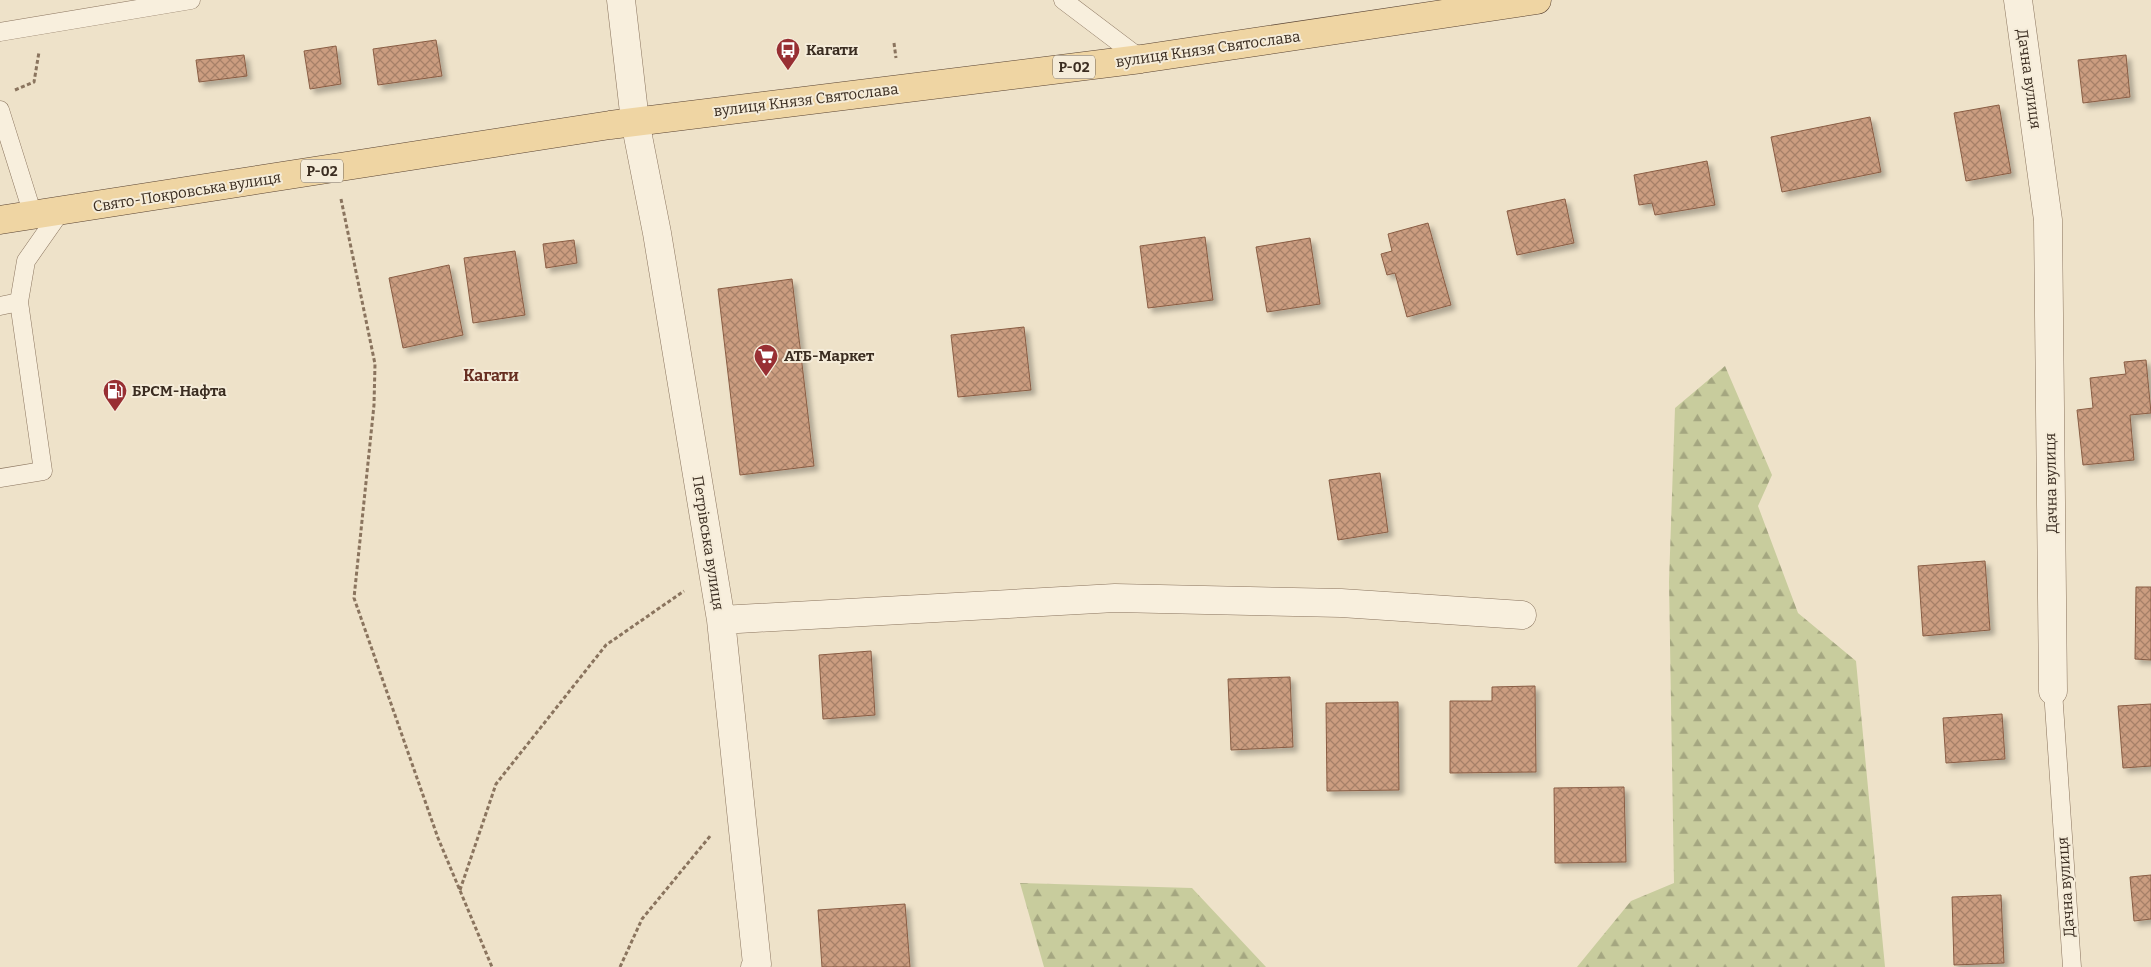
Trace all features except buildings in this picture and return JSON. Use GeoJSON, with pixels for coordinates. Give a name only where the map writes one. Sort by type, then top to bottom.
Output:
{"type":"FeatureCollection","features":[{"type":"Feature","properties":{"kind":"main road","name":"вулиця Князя Святослава"},"geometry":{"type":"LineString","coordinates":[[623,123],[1140,59],[1536,0]]}},
{"type":"Feature","properties":{"kind":"main road","name":"Свято-Покровська вулиця"},"geometry":{"type":"LineString","coordinates":[[0,220],[623,123]]}},
{"type":"Feature","properties":{"kind":"street","name":"Петрівська вулиця"},"geometry":{"type":"LineString","coordinates":[[621,0],[623,123],[657,233],[721,620],[757,966]]}},
{"type":"Feature","properties":{"kind":"street","name":"Дачна вулиця"},"geometry":{"type":"LineString","coordinates":[[2018,0],[2048,220],[2053,691]]}},
{"type":"Feature","properties":{"kind":"street"},"geometry":{"type":"LineString","coordinates":[[721,620],[1115,598],[1341,603],[1522,615]]}},
{"type":"Feature","properties":{"kind":"lane"},"geometry":{"type":"LineString","coordinates":[[0,32],[191,0]]}},
{"type":"Feature","properties":{"kind":"lane"},"geometry":{"type":"LineString","coordinates":[[1063,0],[1140,59]]}},
{"type":"Feature","properties":{"kind":"lane"},"geometry":{"type":"LineString","coordinates":[[0,110],[33,216]]}},
{"type":"Feature","properties":{"kind":"lane"},"geometry":{"type":"LineString","coordinates":[[0,478],[43,472],[19,302],[26,261],[61,211]]}},
{"type":"Feature","properties":{"kind":"lane"},"geometry":{"type":"LineString","coordinates":[[0,306],[19,302]]}},
{"type":"Feature","properties":{"kind":"lane","name":"Дачна вулиця"},"geometry":{"type":"LineString","coordinates":[[2053,691],[2072,967]]}},
{"type":"Feature","properties":{"kind":"path"},"geometry":{"type":"LineString","coordinates":[[0,110],[12,91],[34,82],[44,25]]}},
{"type":"Feature","properties":{"kind":"path"},"geometry":{"type":"LineString","coordinates":[[340,192],[375,364],[374,405],[354,598],[438,838],[492,967]]}},
{"type":"Feature","properties":{"kind":"path"},"geometry":{"type":"LineString","coordinates":[[460,890],[496,784],[606,645],[713,571]]}},
{"type":"Feature","properties":{"kind":"path"},"geometry":{"type":"LineString","coordinates":[[620,967],[642,919],[740,799]]}},
{"type":"Feature","properties":{"kind":"green space"},"geometry":{"type":"Polygon","coordinates":[[[1725,366],[1772,475],[1758,506],[1798,613],[1856,661],[1885,967],[1577,967],[1631,901],[1674,883],[1669,582],[1675,408],[1725,366]]]}},
{"type":"Feature","properties":{"kind":"green space"},"geometry":{"type":"Polygon","coordinates":[[[1020,883],[1192,888],[1266,967],[1044,967],[1020,883]]]}},
{"type":"Feature","properties":{"kind":"place","name":"Кагати"},"geometry":{"type":"Point","coordinates":[788,71]}},
{"type":"Feature","properties":{"kind":"place","name":"АТБ-Маркет"},"geometry":{"type":"Point","coordinates":[766,377]}},
{"type":"Feature","properties":{"kind":"place","name":"БРСМ-Нафта"},"geometry":{"type":"Point","coordinates":[115,412]}},
{"type":"Feature","properties":{"kind":"district","name":"Кагати"},"geometry":{"type":"Point","coordinates":[491,375]}}]}
